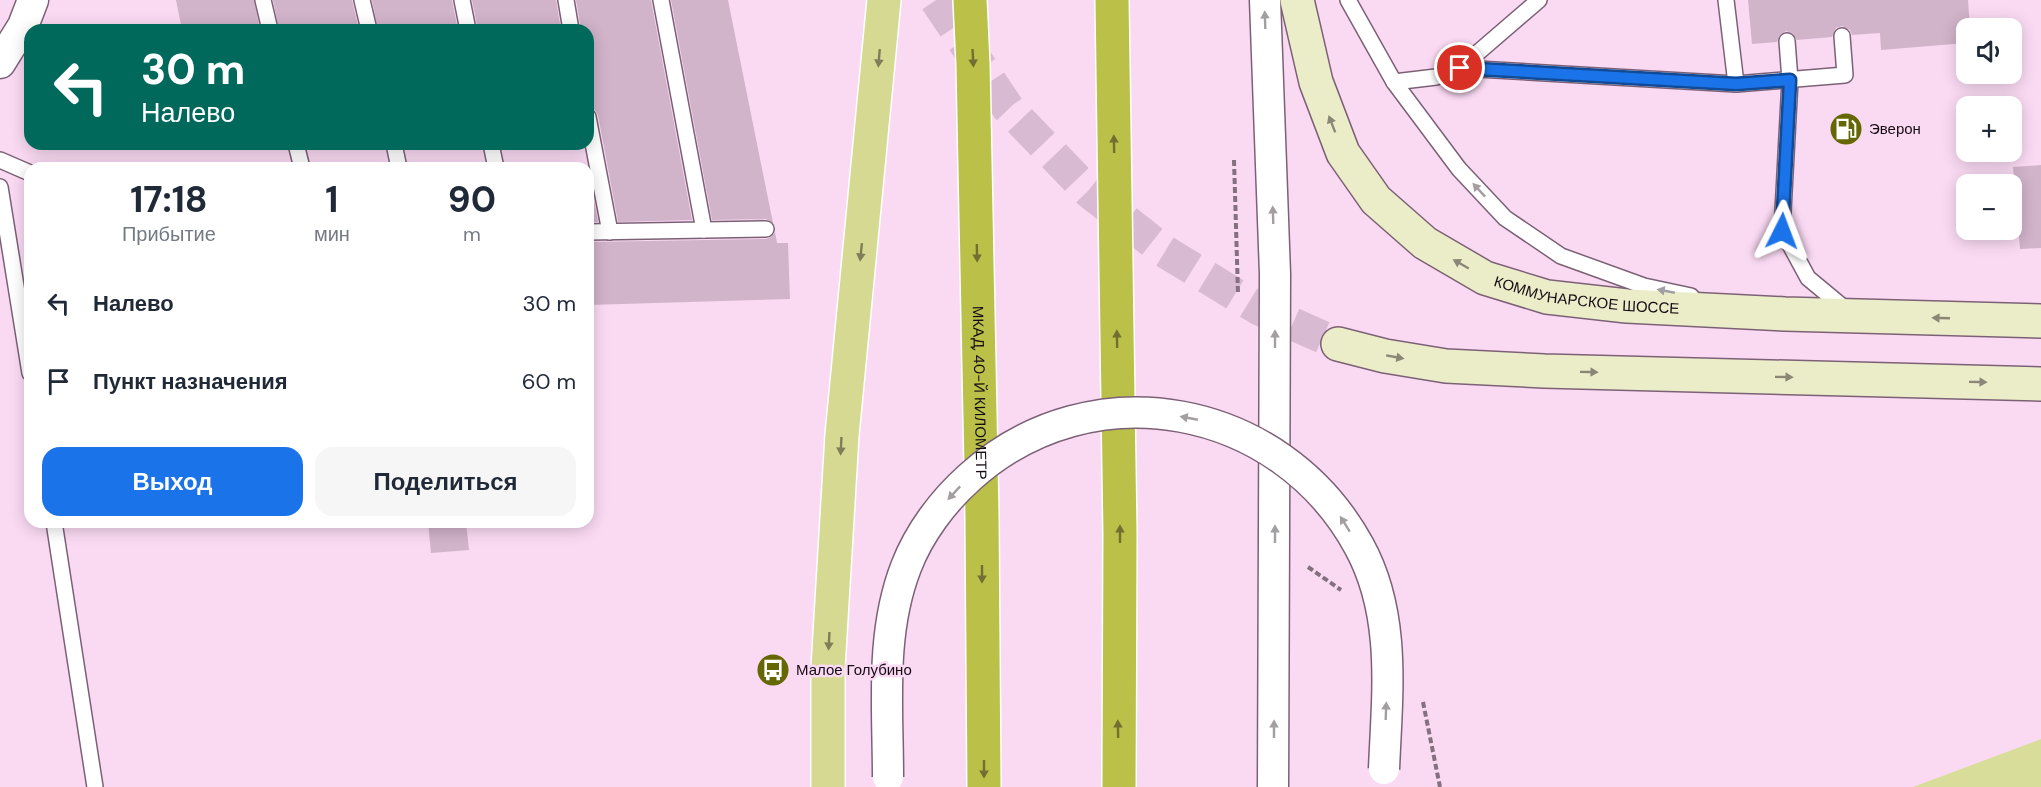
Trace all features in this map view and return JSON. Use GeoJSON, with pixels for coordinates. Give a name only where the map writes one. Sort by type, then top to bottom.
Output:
{"type":"FeatureCollection","features":[{"type":"Feature","properties":{"kind":"highway","name":"МКАД, 40-Й КИЛОМЕТР"},"geometry":{"type":"LineString","coordinates":[[970,0],[982,516],[984,787]]}},
{"type":"Feature","properties":{"kind":"highway"},"geometry":{"type":"LineString","coordinates":[[1112,0],[1120,534],[1119,787]]}},
{"type":"Feature","properties":{"kind":"main road"},"geometry":{"type":"LineString","coordinates":[[828,787],[828,668],[842,435],[884,0]]}},
{"type":"Feature","properties":{"kind":"main road","name":"КОММУНАРСКОЕ ШОССЕ"},"geometry":{"type":"LineString","coordinates":[[1297,0],[1316,82],[1343,153],[1376,200],[1425,243],[1485,279],[1547,297],[1627,306],[1785,314],[2041,321]]}},
{"type":"Feature","properties":{"kind":"main road"},"geometry":{"type":"LineString","coordinates":[[1338,344],[1385,356],[1446,366],[1544,371],[2041,384]]}},
{"type":"Feature","properties":{"kind":"street"},"geometry":{"type":"LineString","coordinates":[[0,63],[23,26],[33,0]]}},
{"type":"Feature","properties":{"kind":"street"},"geometry":{"type":"LineString","coordinates":[[1265,0],[1275,274],[1273,787]]}},
{"type":"Feature","properties":{"kind":"street"},"geometry":{"type":"LineString","coordinates":[[888,787],[887,650],[893,607],[907,565],[927,526],[953,492],[986,463],[1023,439],[1063,423],[1105,414],[1149,412],[1192,418],[1234,431],[1263,446],[1307,478],[1337,510],[1360,547],[1376,588],[1386,630],[1388,674],[1383,778]]}},
{"type":"Feature","properties":{"kind":"lane"},"geometry":{"type":"LineString","coordinates":[[263,0],[269,24]]}},
{"type":"Feature","properties":{"kind":"lane"},"geometry":{"type":"LineString","coordinates":[[362,0],[368,24]]}},
{"type":"Feature","properties":{"kind":"lane"},"geometry":{"type":"LineString","coordinates":[[462,0],[467,24]]}},
{"type":"Feature","properties":{"kind":"lane"},"geometry":{"type":"LineString","coordinates":[[566,0],[571,24]]}},
{"type":"Feature","properties":{"kind":"lane"},"geometry":{"type":"LineString","coordinates":[[662,0],[704,230]]}},
{"type":"Feature","properties":{"kind":"lane"},"geometry":{"type":"LineString","coordinates":[[1348,0],[1394,82],[1459,169],[1505,218],[1561,256],[1644,286],[1785,314]]}},
{"type":"Feature","properties":{"kind":"lane"},"geometry":{"type":"LineString","coordinates":[[1394,82],[1436,77],[1460,68],[1539,0]]}},
{"type":"Feature","properties":{"kind":"lane"},"geometry":{"type":"LineString","coordinates":[[1726,0],[1736,84]]}},
{"type":"Feature","properties":{"kind":"lane"},"geometry":{"type":"LineString","coordinates":[[1460,68],[1736,84],[1790,80],[1845,75],[1842,36]]}},
{"type":"Feature","properties":{"kind":"lane"},"geometry":{"type":"LineString","coordinates":[[1787,41],[1790,80],[1782,231],[1808,278],[1854,316]]}},
{"type":"Feature","properties":{"kind":"lane"},"geometry":{"type":"LineString","coordinates":[[594,148],[610,232]]}},
{"type":"Feature","properties":{"kind":"lane"},"geometry":{"type":"LineString","coordinates":[[0,160],[24,170]]}},
{"type":"Feature","properties":{"kind":"lane"},"geometry":{"type":"LineString","coordinates":[[0,187],[24,336]]}},
{"type":"Feature","properties":{"kind":"lane"},"geometry":{"type":"LineString","coordinates":[[594,232],[765,229]]}},
{"type":"Feature","properties":{"kind":"lane"},"geometry":{"type":"LineString","coordinates":[[55,528],[95,787]]}},
{"type":"Feature","properties":{"kind":"path"},"geometry":{"type":"LineString","coordinates":[[1234,152],[1238,295]]}},
{"type":"Feature","properties":{"kind":"path"},"geometry":{"type":"LineString","coordinates":[[1422,698],[1440,787]]}},
{"type":"Feature","properties":{"kind":"green space"},"geometry":{"type":"Polygon","coordinates":[[[2041,739],[2041,787],[1913,787],[2041,739]]]}},
{"type":"Feature","properties":{"kind":"building"},"geometry":{"type":"Polygon","coordinates":[[[176,0],[254,0],[259,24],[181,24],[176,0]]]}},
{"type":"Feature","properties":{"kind":"building"},"geometry":{"type":"Polygon","coordinates":[[[273,0],[352,0],[358,24],[278,24],[273,0]]]}},
{"type":"Feature","properties":{"kind":"building"},"geometry":{"type":"Polygon","coordinates":[[[372,0],[452,0],[457,24],[377,24],[372,0]]]}},
{"type":"Feature","properties":{"kind":"building"},"geometry":{"type":"Polygon","coordinates":[[[472,0],[556,0],[560,24],[477,24],[472,0]]]}},
{"type":"Feature","properties":{"kind":"building"},"geometry":{"type":"Polygon","coordinates":[[[576,0],[651,0],[692,220],[618,222],[598,115],[594,110],[594,24],[580,24],[576,0]]]}},
{"type":"Feature","properties":{"kind":"building"},"geometry":{"type":"Polygon","coordinates":[[[671,0],[728,0],[773,223],[766,219],[712,220],[671,0]]]}},
{"type":"Feature","properties":{"kind":"building"},"geometry":{"type":"Polygon","coordinates":[[[1748,0],[1968,0],[1969,18],[1956,18],[1956,44],[1881,50],[1880,33],[1852,35],[1850,30],[1842,26],[1836,28],[1832,37],[1797,40],[1792,33],[1786,31],[1779,36],[1777,42],[1752,44],[1748,0]]]}},
{"type":"Feature","properties":{"kind":"building"},"geometry":{"type":"Polygon","coordinates":[[[2041,165],[2041,248],[2020,249],[2022,174],[2014,174],[2013,167],[2041,165]]]}},
{"type":"Feature","properties":{"kind":"building"},"geometry":{"type":"Polygon","coordinates":[[[594,201],[598,222],[594,222],[594,201]]]}},
{"type":"Feature","properties":{"kind":"building"},"geometry":{"type":"Polygon","coordinates":[[[775,232],[777,243],[788,243],[790,299],[594,305],[594,242],[766,239],[775,232]]]}},
{"type":"Feature","properties":{"kind":"building"},"geometry":{"type":"Polygon","coordinates":[[[429,528],[467,528],[469,550],[431,553],[429,528]]]}},
{"type":"Feature","properties":{"kind":"tunnel"},"geometry":{"type":"LineString","coordinates":[[936,0],[1008,108],[1088,191],[1164,251],[1259,309],[1338,344]]}},
{"type":"Feature","properties":{"kind":"place","name":"Эверон"},"geometry":{"type":"Point","coordinates":[1846,129]}},
{"type":"Feature","properties":{"kind":"place","name":"Малое Голубино"},"geometry":{"type":"Point","coordinates":[773,670]}},
{"type":"Feature","properties":{"kind":"route"},"geometry":{"type":"LineString","coordinates":[[1460,68],[1736,84],[1790,80],[1782,231]]}}]}
